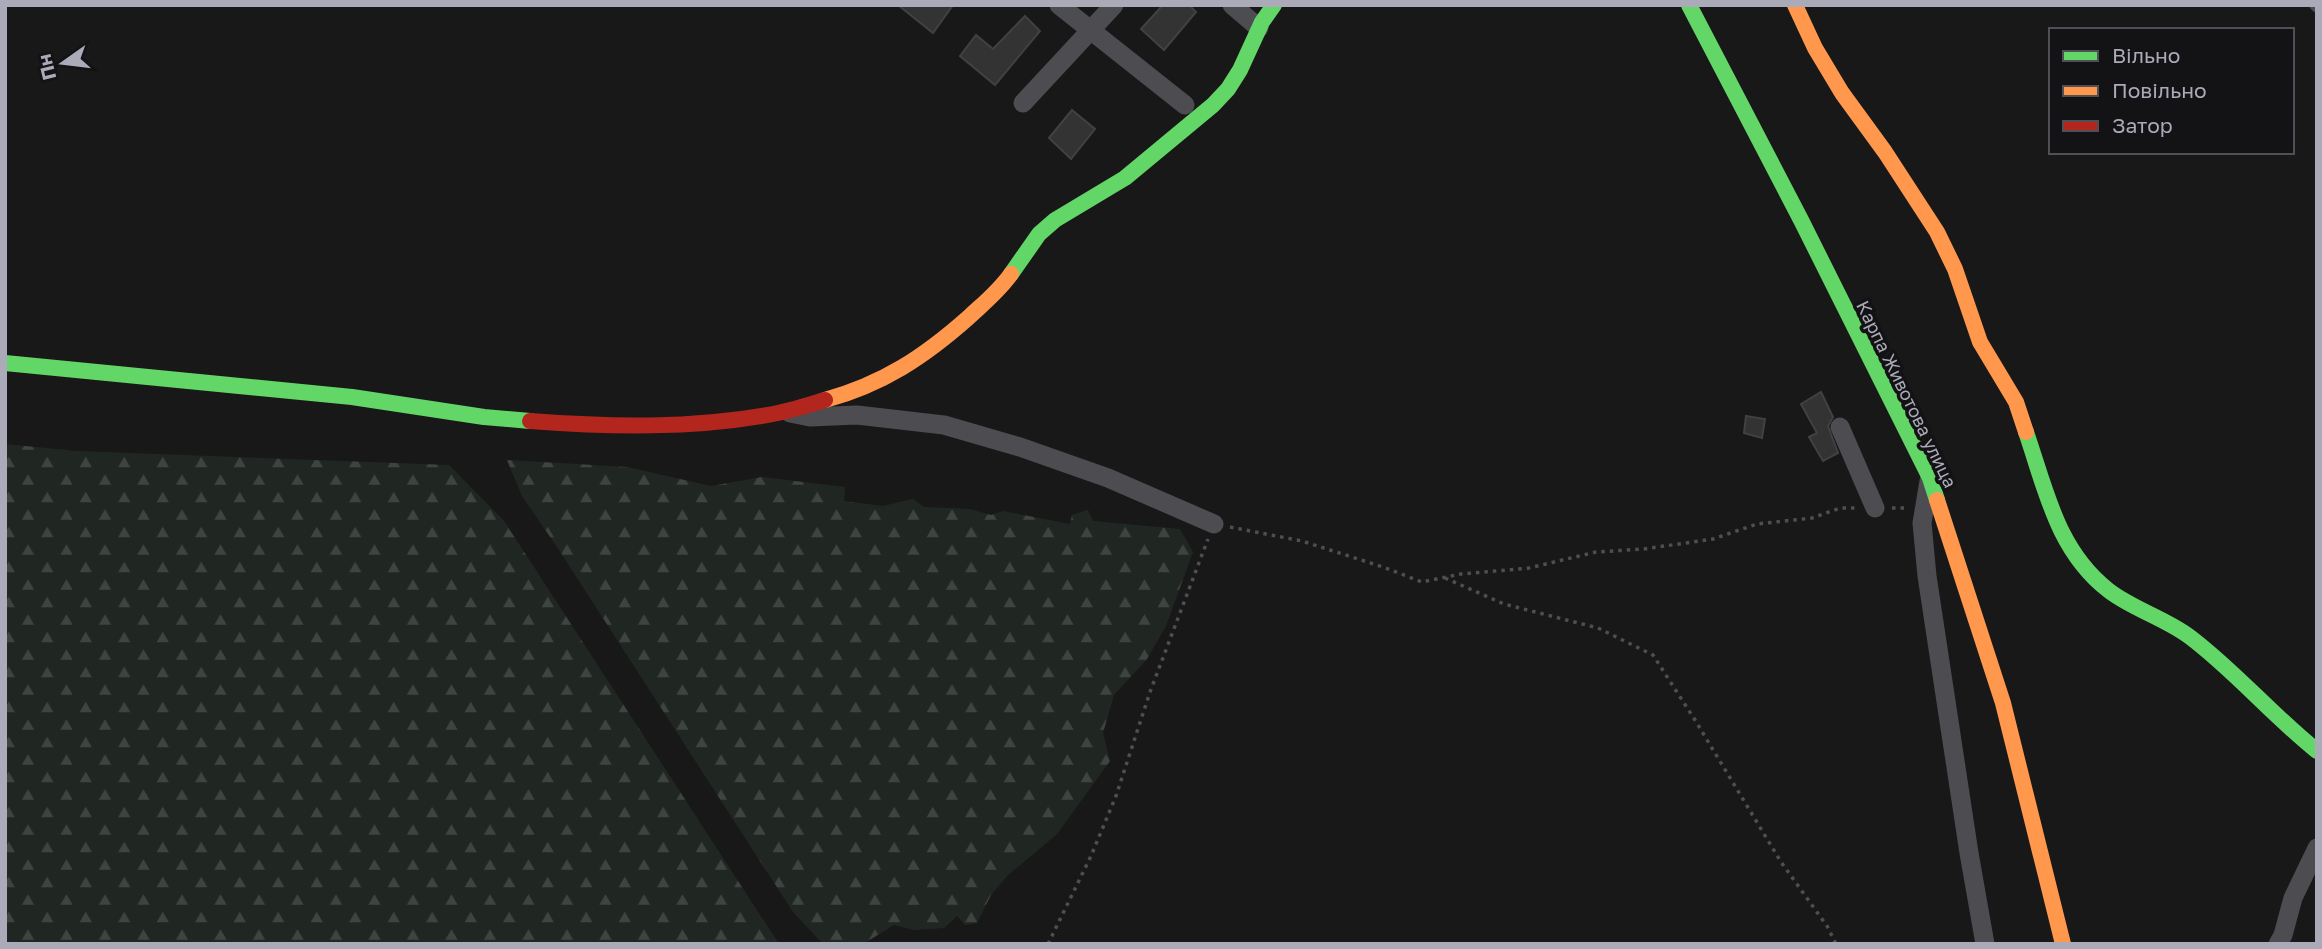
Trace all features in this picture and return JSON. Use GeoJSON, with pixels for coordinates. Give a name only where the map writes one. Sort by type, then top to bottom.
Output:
{"type":"FeatureCollection","features":[{"type":"Feature","properties":{"kind":"street"},"geometry":{"type":"LineString","coordinates":[[1059,5],[1185,106]]}},
{"type":"Feature","properties":{"kind":"street"},"geometry":{"type":"LineString","coordinates":[[1023,103],[1114,5]]}},
{"type":"Feature","properties":{"kind":"street"},"geometry":{"type":"LineString","coordinates":[[1233,5],[1259,28]]}},
{"type":"Feature","properties":{"kind":"street"},"geometry":{"type":"LineString","coordinates":[[5,363],[352,397],[484,417],[549,422],[672,425],[706,423],[782,412],[848,394],[879,382],[944,339],[1002,287],[1039,234],[1047,227],[1125,178],[1213,105],[1228,89],[1240,70],[1259,28],[1274,5]]}},
{"type":"Feature","properties":{"kind":"street","name":"Карпа Животова улица"},"geometry":{"type":"LineString","coordinates":[[1689,5],[1801,220],[1930,478],[2003,703],[2063,944]]}},
{"type":"Feature","properties":{"kind":"street"},"geometry":{"type":"LineString","coordinates":[[1795,5],[1815,48],[1842,93],[1885,152],[1937,232],[1955,269],[1980,342],[2016,402],[2060,532],[2085,569],[2109,591],[2189,636],[2221,663],[2283,724],[2317,751]]}},
{"type":"Feature","properties":{"kind":"street"},"geometry":{"type":"LineString","coordinates":[[782,412],[810,417],[857,415],[944,425],[1020,447],[1108,478],[1214,524]]}},
{"type":"Feature","properties":{"kind":"street"},"geometry":{"type":"LineString","coordinates":[[1840,427],[1875,508]]}},
{"type":"Feature","properties":{"kind":"street"},"geometry":{"type":"LineString","coordinates":[[1930,478],[1922,523],[1927,576],[1985,944]]}},
{"type":"Feature","properties":{"kind":"street"},"geometry":{"type":"LineString","coordinates":[[2278,944],[2283,935],[2292,898],[2317,848]]}},
{"type":"Feature","properties":{"kind":"path"},"geometry":{"type":"LineString","coordinates":[[1048,944],[1091,856],[1116,796],[1192,574],[1214,524],[1302,541],[1422,582],[1529,568],[1596,552],[1644,549],[1713,539],[1757,524],[1812,517],[1840,508],[1924,509]]}},
{"type":"Feature","properties":{"kind":"path"},"geometry":{"type":"LineString","coordinates":[[1444,578],[1504,604],[1598,628],[1653,655],[1780,862],[1827,926],[1836,944]]}},
{"type":"Feature","properties":{"kind":"green space"},"geometry":{"type":"Polygon","coordinates":[[[5,444],[76,451],[449,465],[504,521],[779,944],[5,944],[5,444]]]}},
{"type":"Feature","properties":{"kind":"green space"},"geometry":{"type":"Polygon","coordinates":[[[507,460],[627,467],[711,486],[762,477],[845,487],[844,501],[883,506],[913,499],[924,507],[970,509],[991,515],[1003,511],[1070,524],[1072,515],[1088,510],[1093,521],[1180,529],[1193,552],[1166,626],[1147,659],[1114,695],[1103,733],[1110,761],[1057,834],[1007,876],[991,895],[977,923],[965,925],[957,916],[944,928],[914,930],[894,925],[863,944],[823,944],[793,912],[522,496],[507,460]]]}},
{"type":"Feature","properties":{"kind":"building"},"geometry":{"type":"Polygon","coordinates":[[[898,5],[953,5],[933,33],[898,5]]]}},
{"type":"Feature","properties":{"kind":"building"},"geometry":{"type":"Polygon","coordinates":[[[1163,5],[1189,5],[1196,12],[1164,50],[1141,29],[1163,5]]]}},
{"type":"Feature","properties":{"kind":"building"},"geometry":{"type":"Polygon","coordinates":[[[1025,16],[1040,31],[995,85],[960,56],[976,35],[993,49],[1025,16]]]}},
{"type":"Feature","properties":{"kind":"building"},"geometry":{"type":"Polygon","coordinates":[[[1072,110],[1095,129],[1071,159],[1049,138],[1072,110]]]}},
{"type":"Feature","properties":{"kind":"building"},"geometry":{"type":"Polygon","coordinates":[[[1821,392],[1833,417],[1828,426],[1838,453],[1823,461],[1809,437],[1817,433],[1801,404],[1821,392]]]}},
{"type":"Feature","properties":{"kind":"building"},"geometry":{"type":"Polygon","coordinates":[[[1746,416],[1765,419],[1762,438],[1744,433],[1746,416]]]}},
{"type":"Feature","properties":{"kind":"traffic: fast"},"geometry":{"type":"LineString","coordinates":[[1011,274],[1039,234],[1055,220],[1125,178],[1213,105],[1228,89],[1240,70],[1262,22],[1274,5]]}},
{"type":"Feature","properties":{"kind":"traffic: fast"},"geometry":{"type":"LineString","coordinates":[[1689,5],[1801,220],[1930,478],[1937,500]]}},
{"type":"Feature","properties":{"kind":"traffic: fast"},"geometry":{"type":"LineString","coordinates":[[5,363],[352,397],[484,417],[530,421]]}},
{"type":"Feature","properties":{"kind":"traffic: fast"},"geometry":{"type":"LineString","coordinates":[[2026,432],[2055,518],[2076,557],[2091,574],[2117,597],[2190,637],[2317,751]]}},
{"type":"Feature","properties":{"kind":"traffic: slow"},"geometry":{"type":"LineString","coordinates":[[1795,5],[1815,48],[1842,93],[1885,152],[1937,232],[1955,269],[1980,342],[2016,402],[2026,432]]}},
{"type":"Feature","properties":{"kind":"traffic: slow"},"geometry":{"type":"LineString","coordinates":[[825,400],[866,386],[919,357],[969,317],[1011,274]]}},
{"type":"Feature","properties":{"kind":"traffic: slow"},"geometry":{"type":"LineString","coordinates":[[1937,500],[2003,703],[2063,944]]}},
{"type":"Feature","properties":{"kind":"traffic: jam"},"geometry":{"type":"LineString","coordinates":[[530,421],[590,425],[713,422],[779,413],[825,400]]}}]}
